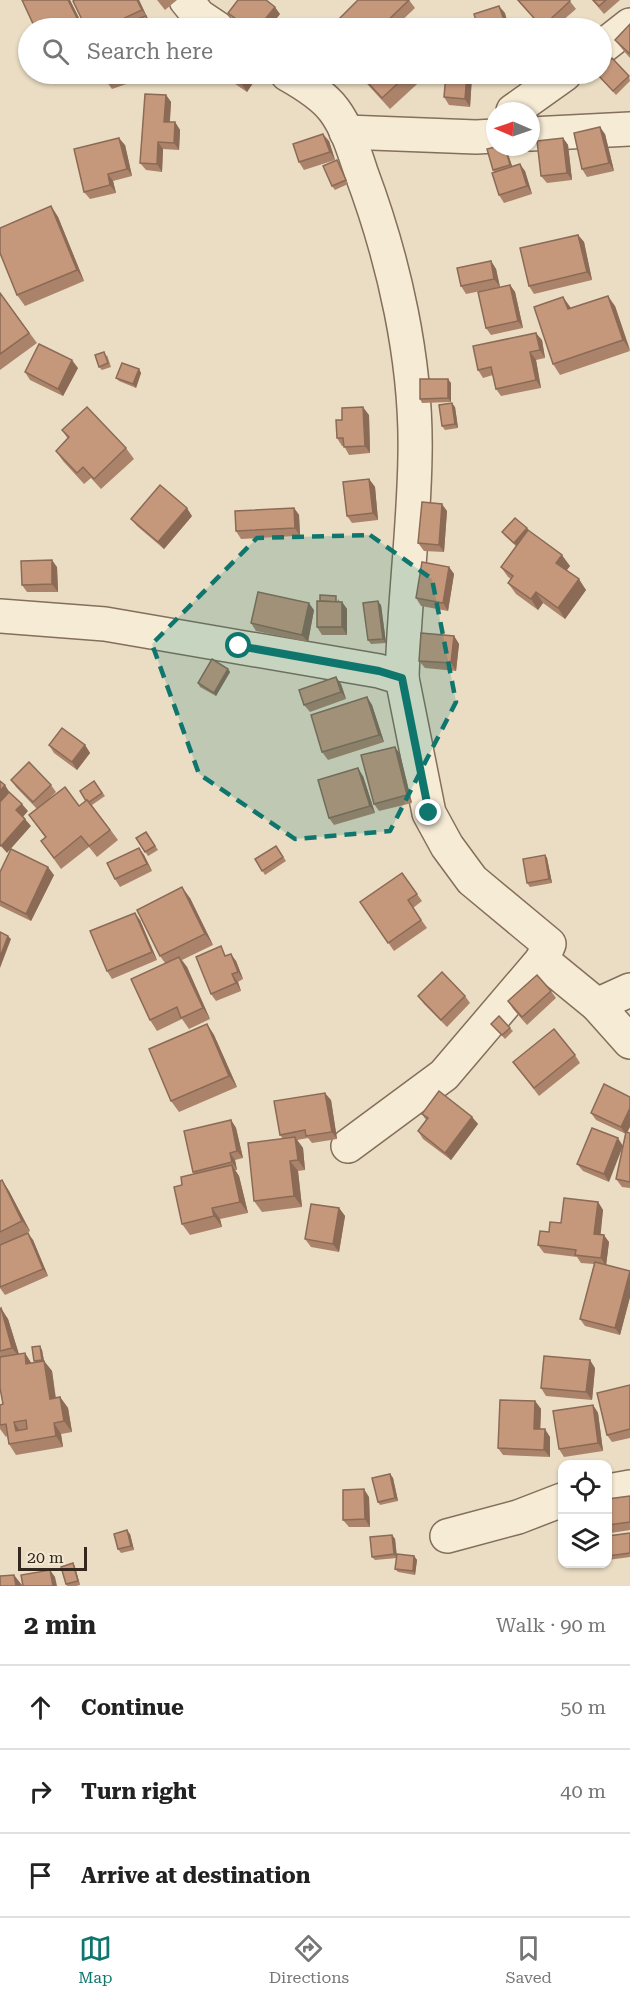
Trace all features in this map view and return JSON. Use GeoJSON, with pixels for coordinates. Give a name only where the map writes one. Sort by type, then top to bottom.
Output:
{"type":"FeatureCollection","features":[{"type":"Feature","properties":{"kind":"street"},"geometry":{"type":"LineString","coordinates":[[186,0],[202,18]]}},
{"type":"Feature","properties":{"kind":"street"},"geometry":{"type":"LineString","coordinates":[[612,39],[630,25]]}},
{"type":"Feature","properties":{"kind":"street"},"geometry":{"type":"LineString","coordinates":[[304,84],[334,109],[346,132],[373,203],[395,275],[412,382],[416,455],[402,678],[429,813],[447,846],[472,880],[549,944],[542,960],[444,1075],[348,1146]]}},
{"type":"Feature","properties":{"kind":"street"},"geometry":{"type":"LineString","coordinates":[[526,102],[551,84]]}},
{"type":"Feature","properties":{"kind":"street"},"geometry":{"type":"LineString","coordinates":[[540,134],[630,129]]}},
{"type":"Feature","properties":{"kind":"street"},"geometry":{"type":"LineString","coordinates":[[346,132],[486,132]]}},
{"type":"Feature","properties":{"kind":"street"},"geometry":{"type":"LineString","coordinates":[[0,616],[105,624],[379,671],[402,678]]}},
{"type":"Feature","properties":{"kind":"street"},"geometry":{"type":"LineString","coordinates":[[542,960],[597,1005],[630,1042]]}},
{"type":"Feature","properties":{"kind":"street"},"geometry":{"type":"LineString","coordinates":[[597,1005],[630,990]]}},
{"type":"Feature","properties":{"kind":"street"},"geometry":{"type":"LineString","coordinates":[[612,1490],[630,1487]]}},
{"type":"Feature","properties":{"kind":"street"},"geometry":{"type":"LineString","coordinates":[[447,1536],[518,1517],[558,1502]]}},
{"type":"Feature","properties":{"kind":"highlighted area"},"geometry":{"type":"Polygon","coordinates":[[[370,535],[432,579],[456,702],[390,831],[295,839],[199,774],[152,644],[257,538],[370,535]]]}},
{"type":"Feature","properties":{"kind":"building"},"geometry":{"type":"Polygon","coordinates":[[[22,0],[68,0],[77,18],[30,18],[22,0]]]}},
{"type":"Feature","properties":{"kind":"building"},"geometry":{"type":"Polygon","coordinates":[[[137,0],[142,10],[125,18],[81,18],[73,1],[137,0]]]}},
{"type":"Feature","properties":{"kind":"building"},"geometry":{"type":"Polygon","coordinates":[[[238,0],[266,0],[275,7],[266,18],[235,18],[228,13],[238,0]]]}},
{"type":"Feature","properties":{"kind":"building"},"geometry":{"type":"Polygon","coordinates":[[[358,0],[409,0],[390,18],[340,18],[358,0]]]}},
{"type":"Feature","properties":{"kind":"building"},"geometry":{"type":"Polygon","coordinates":[[[518,0],[570,1],[552,18],[534,18],[518,0]]]}},
{"type":"Feature","properties":{"kind":"building"},"geometry":{"type":"Polygon","coordinates":[[[593,0],[606,0],[599,6],[593,0]]]}},
{"type":"Feature","properties":{"kind":"building"},"geometry":{"type":"Polygon","coordinates":[[[499,6],[503,18],[475,18],[474,14],[499,6]]]}},
{"type":"Feature","properties":{"kind":"building"},"geometry":{"type":"Polygon","coordinates":[[[630,24],[630,54],[615,40],[630,24]]]}},
{"type":"Feature","properties":{"kind":"building"},"geometry":{"type":"Polygon","coordinates":[[[612,58],[629,76],[613,91],[606,84],[612,84],[612,58]]]}},
{"type":"Feature","properties":{"kind":"building"},"geometry":{"type":"Polygon","coordinates":[[[369,84],[397,84],[382,98],[369,84]]]}},
{"type":"Feature","properties":{"kind":"building"},"geometry":{"type":"Polygon","coordinates":[[[445,84],[466,84],[465,99],[444,97],[445,84]]]}},
{"type":"Feature","properties":{"kind":"building"},"geometry":{"type":"Polygon","coordinates":[[[145,94],[166,95],[164,122],[175,122],[174,143],[158,142],[157,164],[140,163],[145,94]]]}},
{"type":"Feature","properties":{"kind":"building"},"geometry":{"type":"Polygon","coordinates":[[[600,127],[609,163],[582,169],[574,133],[600,127]]]}},
{"type":"Feature","properties":{"kind":"building"},"geometry":{"type":"Polygon","coordinates":[[[323,134],[330,152],[299,162],[293,144],[323,134]]]}},
{"type":"Feature","properties":{"kind":"building"},"geometry":{"type":"Polygon","coordinates":[[[119,138],[127,169],[108,174],[110,185],[84,192],[74,149],[119,138]]]}},
{"type":"Feature","properties":{"kind":"building"},"geometry":{"type":"Polygon","coordinates":[[[563,138],[567,173],[541,176],[540,141],[563,138]]]}},
{"type":"Feature","properties":{"kind":"building"},"geometry":{"type":"Polygon","coordinates":[[[489,156],[508,156],[510,165],[493,170],[489,156]]]}},
{"type":"Feature","properties":{"kind":"building"},"geometry":{"type":"Polygon","coordinates":[[[337,160],[346,180],[332,186],[323,166],[337,160]]]}},
{"type":"Feature","properties":{"kind":"building"},"geometry":{"type":"Polygon","coordinates":[[[520,164],[527,186],[499,195],[492,173],[520,164]]]}},
{"type":"Feature","properties":{"kind":"building"},"geometry":{"type":"Polygon","coordinates":[[[51,206],[77,270],[17,295],[0,253],[0,228],[51,206]]]}},
{"type":"Feature","properties":{"kind":"building"},"geometry":{"type":"Polygon","coordinates":[[[578,235],[587,272],[529,286],[520,248],[578,235]]]}},
{"type":"Feature","properties":{"kind":"building"},"geometry":{"type":"Polygon","coordinates":[[[491,261],[494,279],[461,286],[457,268],[491,261]]]}},
{"type":"Feature","properties":{"kind":"building"},"geometry":{"type":"Polygon","coordinates":[[[510,285],[518,321],[486,328],[478,292],[510,285]]]}},
{"type":"Feature","properties":{"kind":"building"},"geometry":{"type":"Polygon","coordinates":[[[0,293],[29,333],[0,354],[0,293]]]}},
{"type":"Feature","properties":{"kind":"building"},"geometry":{"type":"Polygon","coordinates":[[[608,296],[623,340],[553,364],[534,307],[563,297],[568,309],[608,296]]]}},
{"type":"Feature","properties":{"kind":"building"},"geometry":{"type":"Polygon","coordinates":[[[536,333],[540,350],[530,352],[536,380],[496,389],[491,367],[478,370],[473,346],[536,333]]]}},
{"type":"Feature","properties":{"kind":"building"},"geometry":{"type":"Polygon","coordinates":[[[39,344],[72,360],[58,389],[25,372],[39,344]]]}},
{"type":"Feature","properties":{"kind":"building"},"geometry":{"type":"Polygon","coordinates":[[[104,352],[108,363],[99,367],[95,355],[104,352]]]}},
{"type":"Feature","properties":{"kind":"building"},"geometry":{"type":"Polygon","coordinates":[[[122,363],[139,369],[133,384],[116,378],[122,363]]]}},
{"type":"Feature","properties":{"kind":"building"},"geometry":{"type":"Polygon","coordinates":[[[420,379],[448,379],[448,398],[420,399],[420,379]]]}},
{"type":"Feature","properties":{"kind":"building"},"geometry":{"type":"Polygon","coordinates":[[[452,403],[455,424],[442,426],[439,405],[452,403]]]}},
{"type":"Feature","properties":{"kind":"building"},"geometry":{"type":"Polygon","coordinates":[[[87,407],[126,448],[94,479],[83,467],[77,473],[56,451],[69,437],[62,430],[87,407]]]}},
{"type":"Feature","properties":{"kind":"building"},"geometry":{"type":"Polygon","coordinates":[[[363,407],[365,446],[344,447],[343,438],[337,438],[336,420],[342,420],[342,408],[363,407]]]}},
{"type":"Feature","properties":{"kind":"building"},"geometry":{"type":"Polygon","coordinates":[[[369,479],[373,513],[347,516],[343,482],[369,479]]]}},
{"type":"Feature","properties":{"kind":"building"},"geometry":{"type":"Polygon","coordinates":[[[160,485],[187,508],[158,542],[131,519],[160,485]]]}},
{"type":"Feature","properties":{"kind":"building"},"geometry":{"type":"Polygon","coordinates":[[[422,502],[442,504],[439,545],[418,543],[422,502]]]}},
{"type":"Feature","properties":{"kind":"building"},"geometry":{"type":"Polygon","coordinates":[[[294,508],[295,528],[236,531],[235,511],[294,508]]]}},
{"type":"Feature","properties":{"kind":"building"},"geometry":{"type":"Polygon","coordinates":[[[515,518],[527,528],[514,543],[502,532],[515,518]]]}},
{"type":"Feature","properties":{"kind":"building"},"geometry":{"type":"Polygon","coordinates":[[[528,530],[562,555],[556,563],[579,579],[558,608],[536,592],[531,599],[508,583],[513,576],[501,567],[528,530]]]}},
{"type":"Feature","properties":{"kind":"building"},"geometry":{"type":"Polygon","coordinates":[[[52,560],[52,584],[22,585],[21,561],[52,560]]]}},
{"type":"Feature","properties":{"kind":"building"},"geometry":{"type":"Polygon","coordinates":[[[422,562],[449,567],[443,603],[416,598],[422,562]]]}},
{"type":"Feature","properties":{"kind":"building"},"geometry":{"type":"Polygon","coordinates":[[[258,592],[309,603],[302,635],[251,623],[258,592]]]}},
{"type":"Feature","properties":{"kind":"building"},"geometry":{"type":"Polygon","coordinates":[[[320,595],[336,596],[336,602],[320,601],[320,595]]]}},
{"type":"Feature","properties":{"kind":"building"},"geometry":{"type":"Polygon","coordinates":[[[317,601],[342,602],[342,627],[317,627],[317,601]]]}},
{"type":"Feature","properties":{"kind":"building"},"geometry":{"type":"Polygon","coordinates":[[[378,601],[383,639],[368,640],[363,603],[378,601]]]}},
{"type":"Feature","properties":{"kind":"building"},"geometry":{"type":"Polygon","coordinates":[[[421,633],[454,636],[451,663],[419,661],[421,633]]]}},
{"type":"Feature","properties":{"kind":"building"},"geometry":{"type":"Polygon","coordinates":[[[212,659],[228,669],[214,693],[198,683],[212,659]]]}},
{"type":"Feature","properties":{"kind":"building"},"geometry":{"type":"Polygon","coordinates":[[[336,677],[341,692],[304,705],[299,690],[336,677]]]}},
{"type":"Feature","properties":{"kind":"building"},"geometry":{"type":"Polygon","coordinates":[[[367,697],[379,735],[322,752],[311,715],[367,697]]]}},
{"type":"Feature","properties":{"kind":"building"},"geometry":{"type":"Polygon","coordinates":[[[62,728],[85,745],[72,762],[49,745],[62,728]]]}},
{"type":"Feature","properties":{"kind":"building"},"geometry":{"type":"Polygon","coordinates":[[[395,747],[407,795],[374,804],[361,755],[395,747]]]}},
{"type":"Feature","properties":{"kind":"building"},"geometry":{"type":"Polygon","coordinates":[[[29,762],[51,785],[33,802],[11,780],[29,762]]]}},
{"type":"Feature","properties":{"kind":"building"},"geometry":{"type":"Polygon","coordinates":[[[358,768],[370,806],[329,818],[318,780],[358,768]]]}},
{"type":"Feature","properties":{"kind":"building"},"geometry":{"type":"Polygon","coordinates":[[[0,781],[5,785],[0,791],[0,781]]]}},
{"type":"Feature","properties":{"kind":"building"},"geometry":{"type":"Polygon","coordinates":[[[94,781],[102,793],[89,802],[80,791],[94,781]]]}},
{"type":"Feature","properties":{"kind":"building"},"geometry":{"type":"Polygon","coordinates":[[[65,787],[79,806],[87,800],[110,830],[89,846],[81,836],[54,858],[41,841],[46,837],[29,815],[65,787]]]}},
{"type":"Feature","properties":{"kind":"building"},"geometry":{"type":"Polygon","coordinates":[[[9,792],[22,804],[16,810],[25,819],[1,846],[0,802],[9,792]]]}},
{"type":"Feature","properties":{"kind":"building"},"geometry":{"type":"Polygon","coordinates":[[[146,832],[155,846],[145,852],[136,838],[146,832]]]}},
{"type":"Feature","properties":{"kind":"building"},"geometry":{"type":"Polygon","coordinates":[[[276,846],[283,857],[262,871],[255,859],[276,846]]]}},
{"type":"Feature","properties":{"kind":"building"},"geometry":{"type":"Polygon","coordinates":[[[139,848],[147,864],[115,879],[107,863],[139,848]]]}},
{"type":"Feature","properties":{"kind":"building"},"geometry":{"type":"Polygon","coordinates":[[[11,849],[48,867],[26,914],[0,901],[0,872],[11,849]]]}},
{"type":"Feature","properties":{"kind":"building"},"geometry":{"type":"Polygon","coordinates":[[[545,855],[549,879],[527,883],[523,859],[545,855]]]}},
{"type":"Feature","properties":{"kind":"building"},"geometry":{"type":"Polygon","coordinates":[[[402,873],[417,894],[408,900],[421,920],[388,943],[360,902],[402,873]]]}},
{"type":"Feature","properties":{"kind":"building"},"geometry":{"type":"Polygon","coordinates":[[[182,887],[205,934],[160,956],[137,910],[182,887]]]}},
{"type":"Feature","properties":{"kind":"building"},"geometry":{"type":"Polygon","coordinates":[[[135,913],[152,952],[107,971],[90,931],[135,913]]]}},
{"type":"Feature","properties":{"kind":"building"},"geometry":{"type":"Polygon","coordinates":[[[0,932],[8,936],[0,957],[0,932]]]}},
{"type":"Feature","properties":{"kind":"building"},"geometry":{"type":"Polygon","coordinates":[[[221,946],[225,956],[231,954],[238,972],[232,974],[236,983],[211,994],[196,957],[221,946]]]}},
{"type":"Feature","properties":{"kind":"building"},"geometry":{"type":"Polygon","coordinates":[[[179,957],[203,1008],[181,1018],[177,1007],[150,1020],[131,979],[179,957]]]}},
{"type":"Feature","properties":{"kind":"building"},"geometry":{"type":"Polygon","coordinates":[[[442,972],[465,996],[441,1020],[418,996],[442,972]]]}},
{"type":"Feature","properties":{"kind":"building"},"geometry":{"type":"Polygon","coordinates":[[[537,975],[551,991],[522,1017],[508,1001],[537,975]]]}},
{"type":"Feature","properties":{"kind":"building"},"geometry":{"type":"Polygon","coordinates":[[[499,1016],[510,1028],[502,1035],[491,1024],[499,1016]]]}},
{"type":"Feature","properties":{"kind":"building"},"geometry":{"type":"Polygon","coordinates":[[[207,1024],[229,1076],[171,1101],[149,1049],[207,1024]]]}},
{"type":"Feature","properties":{"kind":"building"},"geometry":{"type":"Polygon","coordinates":[[[554,1029],[575,1055],[534,1088],[513,1062],[554,1029]]]}},
{"type":"Feature","properties":{"kind":"building"},"geometry":{"type":"Polygon","coordinates":[[[604,1084],[630,1097],[630,1108],[621,1127],[591,1113],[604,1084]]]}},
{"type":"Feature","properties":{"kind":"building"},"geometry":{"type":"Polygon","coordinates":[[[439,1091],[472,1117],[445,1153],[418,1131],[428,1118],[422,1114],[439,1091]]]}},
{"type":"Feature","properties":{"kind":"building"},"geometry":{"type":"Polygon","coordinates":[[[325,1093],[332,1132],[306,1136],[305,1130],[280,1135],[274,1101],[325,1093]]]}},
{"type":"Feature","properties":{"kind":"building"},"geometry":{"type":"Polygon","coordinates":[[[231,1120],[237,1151],[230,1153],[232,1162],[193,1172],[184,1131],[231,1120]]]}},
{"type":"Feature","properties":{"kind":"building"},"geometry":{"type":"Polygon","coordinates":[[[592,1128],[618,1138],[604,1174],[577,1164],[592,1128]]]}},
{"type":"Feature","properties":{"kind":"building"},"geometry":{"type":"Polygon","coordinates":[[[626,1132],[630,1133],[630,1182],[616,1179],[626,1132]]]}},
{"type":"Feature","properties":{"kind":"building"},"geometry":{"type":"Polygon","coordinates":[[[295,1137],[298,1160],[290,1161],[294,1196],[254,1201],[248,1143],[295,1137]]]}},
{"type":"Feature","properties":{"kind":"building"},"geometry":{"type":"Polygon","coordinates":[[[232,1165],[240,1202],[212,1208],[214,1216],[182,1224],[174,1187],[182,1185],[181,1177],[232,1165]]]}},
{"type":"Feature","properties":{"kind":"building"},"geometry":{"type":"Polygon","coordinates":[[[2,1180],[22,1221],[0,1232],[0,1181],[2,1180]]]}},
{"type":"Feature","properties":{"kind":"building"},"geometry":{"type":"Polygon","coordinates":[[[564,1198],[598,1202],[594,1234],[604,1235],[601,1258],[575,1255],[576,1250],[538,1245],[540,1231],[549,1232],[550,1222],[561,1223],[564,1198]]]}},
{"type":"Feature","properties":{"kind":"building"},"geometry":{"type":"Polygon","coordinates":[[[311,1204],[339,1208],[333,1244],[305,1239],[311,1204]]]}},
{"type":"Feature","properties":{"kind":"building"},"geometry":{"type":"Polygon","coordinates":[[[28,1233],[43,1269],[0,1287],[0,1245],[28,1233]]]}},
{"type":"Feature","properties":{"kind":"building"},"geometry":{"type":"Polygon","coordinates":[[[595,1262],[630,1271],[615,1328],[580,1319],[595,1262]]]}},
{"type":"Feature","properties":{"kind":"building"},"geometry":{"type":"Polygon","coordinates":[[[0,1309],[12,1348],[0,1351],[0,1309]]]}},
{"type":"Feature","properties":{"kind":"building"},"geometry":{"type":"Polygon","coordinates":[[[40,1346],[42,1360],[34,1361],[32,1347],[40,1346]]]}},
{"type":"Feature","properties":{"kind":"building"},"geometry":{"type":"Polygon","coordinates":[[[25,1353],[26,1364],[44,1361],[50,1399],[60,1397],[64,1421],[54,1423],[56,1436],[9,1444],[6,1424],[0,1425],[0,1405],[3,1404],[0,1388],[0,1357],[25,1353]],[[26,1420],[14,1422],[16,1431],[27,1429],[26,1420]]]}},
{"type":"Feature","properties":{"kind":"building"},"geometry":{"type":"Polygon","coordinates":[[[544,1356],[590,1360],[586,1392],[541,1388],[544,1356]]]}},
{"type":"Feature","properties":{"kind":"building"},"geometry":{"type":"Polygon","coordinates":[[[630,1385],[630,1429],[607,1435],[597,1393],[630,1385]]]}},
{"type":"Feature","properties":{"kind":"building"},"geometry":{"type":"Polygon","coordinates":[[[500,1400],[535,1401],[534,1429],[545,1429],[544,1450],[498,1448],[500,1400]]]}},
{"type":"Feature","properties":{"kind":"building"},"geometry":{"type":"Polygon","coordinates":[[[593,1405],[598,1443],[559,1449],[553,1411],[593,1405]]]}},
{"type":"Feature","properties":{"kind":"building"},"geometry":{"type":"Polygon","coordinates":[[[390,1474],[395,1498],[378,1502],[372,1478],[390,1474]]]}},
{"type":"Feature","properties":{"kind":"building"},"geometry":{"type":"Polygon","coordinates":[[[364,1489],[365,1519],[343,1520],[343,1490],[364,1489]]]}},
{"type":"Feature","properties":{"kind":"building"},"geometry":{"type":"Polygon","coordinates":[[[630,1496],[630,1522],[612,1524],[612,1498],[630,1496]]]}},
{"type":"Feature","properties":{"kind":"building"},"geometry":{"type":"Polygon","coordinates":[[[127,1530],[131,1546],[118,1549],[114,1534],[127,1530]]]}},
{"type":"Feature","properties":{"kind":"building"},"geometry":{"type":"Polygon","coordinates":[[[630,1533],[630,1553],[612,1555],[612,1535],[630,1533]]]}},
{"type":"Feature","properties":{"kind":"building"},"geometry":{"type":"Polygon","coordinates":[[[392,1535],[394,1554],[372,1557],[370,1537],[392,1535]]]}},
{"type":"Feature","properties":{"kind":"building"},"geometry":{"type":"Polygon","coordinates":[[[397,1554],[414,1556],[413,1571],[395,1569],[397,1554]]]}},
{"type":"Feature","properties":{"kind":"building"},"geometry":{"type":"Polygon","coordinates":[[[73,1563],[78,1581],[66,1584],[61,1567],[73,1563]]]}},
{"type":"Feature","properties":{"kind":"building"},"geometry":{"type":"Polygon","coordinates":[[[50,1570],[53,1586],[23,1586],[21,1575],[50,1570]]]}},
{"type":"Feature","properties":{"kind":"building"},"geometry":{"type":"Polygon","coordinates":[[[14,1575],[16,1586],[0,1586],[0,1576],[14,1575]]]}},
{"type":"Feature","properties":{"kind":"route"},"geometry":{"type":"LineString","coordinates":[[239,646],[379,671],[402,678],[429,813]]}}]}
